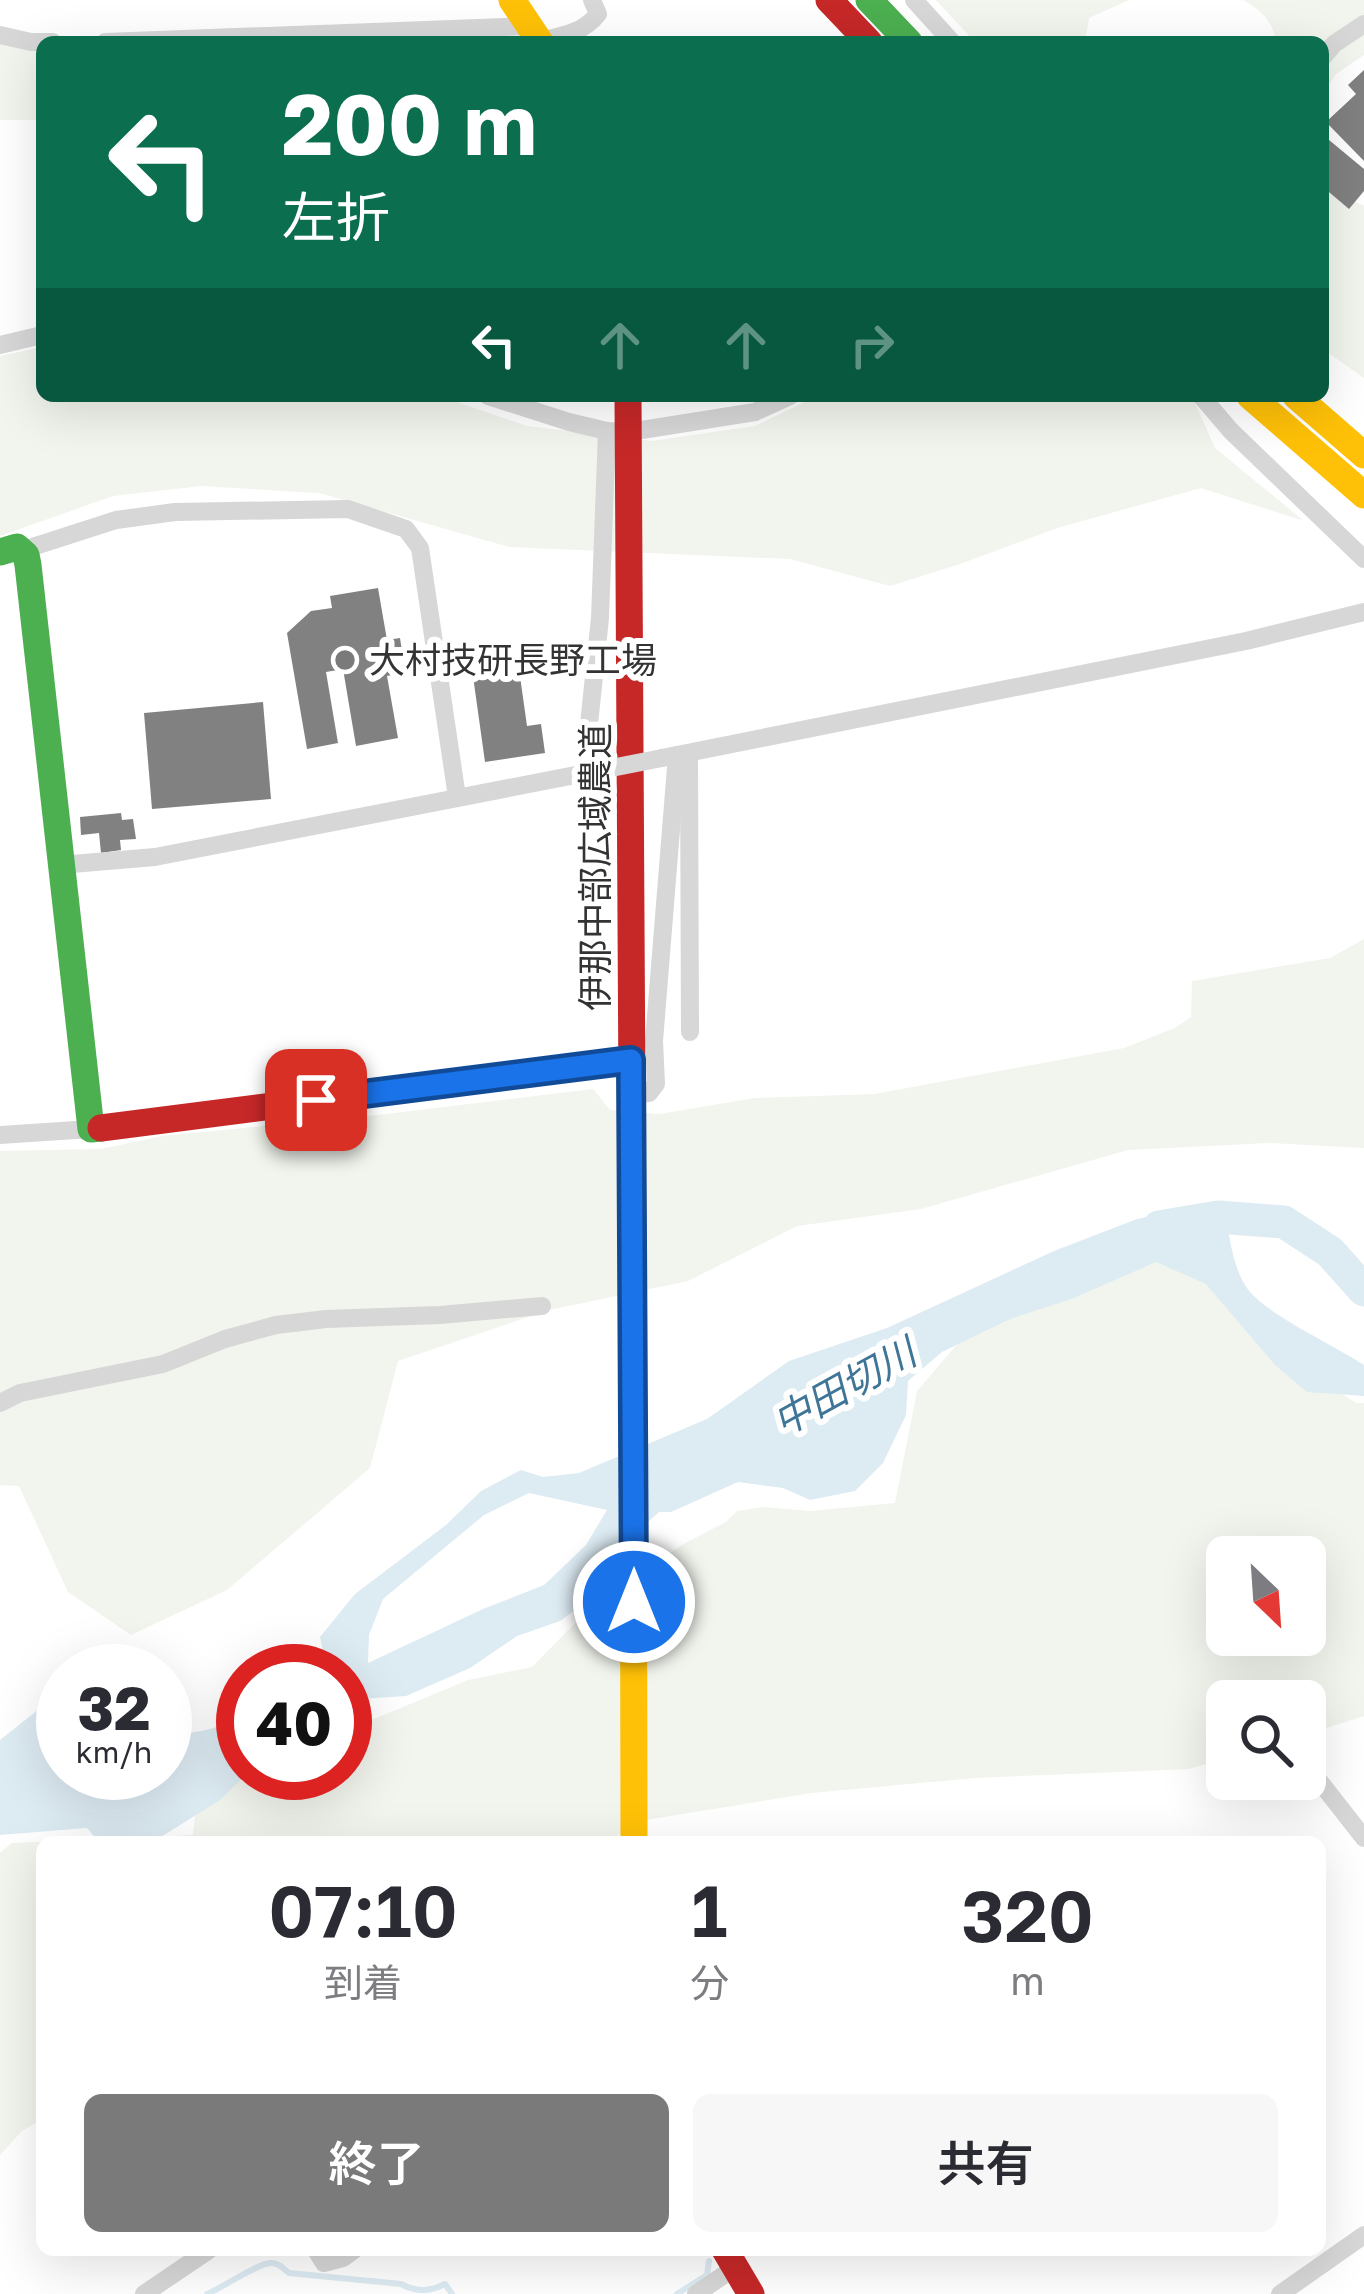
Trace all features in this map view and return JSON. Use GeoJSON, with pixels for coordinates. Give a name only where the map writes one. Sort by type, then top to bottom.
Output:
{"type":"FeatureCollection","features":[{"type":"Feature","properties":{"kind":"main road"},"geometry":{"type":"LineString","coordinates":[[512,0],[537,36]]}},
{"type":"Feature","properties":{"kind":"main road"},"geometry":{"type":"LineString","coordinates":[[829,0],[863,36]]}},
{"type":"Feature","properties":{"kind":"main road"},"geometry":{"type":"LineString","coordinates":[[868,0],[903,36]]}},
{"type":"Feature","properties":{"kind":"main road","name":"伊那中部広域農道"},"geometry":{"type":"LineString","coordinates":[[626,402],[618,431],[631,1060],[634,1836]]}},
{"type":"Feature","properties":{"kind":"main road"},"geometry":{"type":"LineString","coordinates":[[1257,402],[1364,495]]}},
{"type":"Feature","properties":{"kind":"main road"},"geometry":{"type":"LineString","coordinates":[[1303,402],[1364,455]]}},
{"type":"Feature","properties":{"kind":"main road"},"geometry":{"type":"LineString","coordinates":[[11,551],[28,565],[91,1129],[631,1060]]}},
{"type":"Feature","properties":{"kind":"main road"},"geometry":{"type":"LineString","coordinates":[[729,2259],[751,2294]]}},
{"type":"Feature","properties":{"kind":"street"},"geometry":{"type":"LineString","coordinates":[[537,36],[575,32],[590,25],[598,14],[592,0]]}},
{"type":"Feature","properties":{"kind":"street"},"geometry":{"type":"LineString","coordinates":[[914,0],[947,36]]}},
{"type":"Feature","properties":{"kind":"street"},"geometry":{"type":"LineString","coordinates":[[1329,50],[1364,24]]}},
{"type":"Feature","properties":{"kind":"street"},"geometry":{"type":"LineString","coordinates":[[0,35],[36,42]]}},
{"type":"Feature","properties":{"kind":"street"},"geometry":{"type":"LineString","coordinates":[[0,345],[36,336]]}},
{"type":"Feature","properties":{"kind":"street"},"geometry":{"type":"LineString","coordinates":[[507,402],[569,422],[618,431],[756,404]]}},
{"type":"Feature","properties":{"kind":"street"},"geometry":{"type":"LineString","coordinates":[[1207,402],[1364,559]]}},
{"type":"Feature","properties":{"kind":"street"},"geometry":{"type":"LineString","coordinates":[[590,772],[599,618],[618,431]]}},
{"type":"Feature","properties":{"kind":"street"},"geometry":{"type":"LineString","coordinates":[[11,551],[116,520],[175,512],[348,509],[406,530],[420,548],[457,797]]}},
{"type":"Feature","properties":{"kind":"street"},"geometry":{"type":"LineString","coordinates":[[60,865],[155,857],[1246,641],[1364,612]]}},
{"type":"Feature","properties":{"kind":"street"},"geometry":{"type":"LineString","coordinates":[[676,755],[691,1032]]}},
{"type":"Feature","properties":{"kind":"street"},"geometry":{"type":"LineString","coordinates":[[631,1109],[656,1084],[654,1041],[676,755]]}},
{"type":"Feature","properties":{"kind":"street"},"geometry":{"type":"LineString","coordinates":[[0,1135],[91,1129]]}},
{"type":"Feature","properties":{"kind":"street"},"geometry":{"type":"LineString","coordinates":[[0,1403],[20,1393],[163,1364],[276,1325],[542,1306]]}},
{"type":"Feature","properties":{"kind":"street"},"geometry":{"type":"LineString","coordinates":[[1326,1790],[1364,1838]]}},
{"type":"Feature","properties":{"kind":"street"},"geometry":{"type":"LineString","coordinates":[[1280,2294],[1364,2235]]}},
{"type":"Feature","properties":{"kind":"street"},"geometry":{"type":"LineString","coordinates":[[144,2294],[200,2256]]}},
{"type":"Feature","properties":{"kind":"street"},"geometry":{"type":"LineString","coordinates":[[320,2256],[324,2263],[346,2256]]}},
{"type":"Feature","properties":{"kind":"street"},"geometry":{"type":"LineString","coordinates":[[695,2294],[729,2259]]}},
{"type":"Feature","properties":{"kind":"shaded area"},"geometry":{"type":"Polygon","coordinates":[[[936,0],[1129,0],[1089,18],[1086,36],[969,36],[936,0]]]}},
{"type":"Feature","properties":{"kind":"shaded area"},"geometry":{"type":"Polygon","coordinates":[[[1243,0],[1364,0],[1364,55],[1329,84],[1329,36],[1274,36],[1255,8],[1243,0]]]}},
{"type":"Feature","properties":{"kind":"shaded area"},"geometry":{"type":"Polygon","coordinates":[[[0,44],[36,49],[36,120],[0,120],[0,44]]]}},
{"type":"Feature","properties":{"kind":"shaded area"},"geometry":{"type":"Polygon","coordinates":[[[1329,190],[1364,206],[1364,378],[1329,353],[1329,190]]]}},
{"type":"Feature","properties":{"kind":"shaded area"},"geometry":{"type":"Polygon","coordinates":[[[36,348],[36,402],[457,402],[527,426],[652,441],[755,426],[805,402],[1195,402],[1215,448],[1304,521],[1201,488],[1057,528],[890,586],[790,559],[509,547],[319,493],[201,486],[113,496],[0,536],[0,356],[36,348]]]}},
{"type":"Feature","properties":{"kind":"shaded area"},"geometry":{"type":"Polygon","coordinates":[[[1364,939],[1364,1148],[1268,1143],[1128,1150],[921,1209],[797,1226],[688,1281],[549,1310],[398,1361],[370,1468],[227,1590],[131,1635],[68,1592],[19,1486],[0,1485],[0,1151],[101,1149],[162,1136],[593,1089],[610,1110],[660,1114],[755,1098],[875,1094],[1124,1048],[1191,1017],[1192,981],[1330,958],[1364,939]]]}},
{"type":"Feature","properties":{"kind":"shaded area"},"geometry":{"type":"Polygon","coordinates":[[[1158,1248],[1224,1271],[1304,1372],[1364,1403],[1364,1716],[1326,1728],[1326,1680],[1206,1680],[1206,1764],[1189,1769],[975,1778],[811,1793],[646,1820],[617,1836],[170,1836],[193,1835],[197,1796],[216,1788],[216,1800],[372,1800],[372,1720],[468,1680],[532,1667],[588,1610],[737,1511],[764,1507],[810,1511],[895,1503],[917,1391],[978,1320],[1158,1248]]]}},
{"type":"Feature","properties":{"kind":"shaded area"},"geometry":{"type":"Polygon","coordinates":[[[36,1842],[36,2123],[0,2155],[0,1853],[12,1843],[36,1842]]]}},
{"type":"Feature","properties":{"kind":"water"},"geometry":{"type":"Polygon","coordinates":[[[1182,1210],[1228,1229],[1245,1286],[1288,1321],[1364,1365],[1364,1396],[1307,1392],[1275,1365],[1206,1284],[1156,1262],[1074,1298],[1010,1319],[942,1352],[908,1381],[906,1415],[883,1463],[855,1491],[810,1500],[783,1488],[738,1482],[671,1512],[659,1512],[612,1555],[590,1599],[560,1621],[517,1636],[470,1668],[406,1696],[372,1698],[372,1661],[544,1585],[586,1545],[607,1510],[529,1493],[484,1515],[383,1599],[369,1644],[321,1644],[320,1637],[355,1594],[446,1525],[481,1491],[521,1470],[543,1477],[579,1473],[707,1419],[789,1361],[887,1328],[1054,1251],[1137,1219],[1182,1210]]]}},
{"type":"Feature","properties":{"kind":"water"},"geometry":{"type":"Polygon","coordinates":[[[36,1711],[36,1800],[192,1800],[192,1732],[216,1727],[216,1800],[220,1800],[163,1836],[94,1836],[87,1828],[0,1835],[0,1740],[36,1711]]]}},
{"type":"Feature","properties":{"kind":"building"},"geometry":{"type":"Polygon","coordinates":[[[1364,70],[1364,161],[1329,125],[1329,119],[1356,94],[1348,85],[1364,70]]]}},
{"type":"Feature","properties":{"kind":"building"},"geometry":{"type":"Polygon","coordinates":[[[1329,140],[1364,169],[1364,191],[1349,209],[1329,192],[1329,140]]]}},
{"type":"Feature","properties":{"kind":"building","name":"大村技研長野工場"},"geometry":{"type":"Polygon","coordinates":[[[378,588],[387,640],[400,638],[402,651],[397,651],[401,673],[387,676],[398,738],[356,746],[343,669],[326,672],[338,743],[307,749],[287,633],[311,611],[332,608],[330,596],[378,588]]]}},
{"type":"Feature","properties":{"kind":"building"},"geometry":{"type":"Polygon","coordinates":[[[518,662],[527,726],[541,724],[545,753],[485,762],[472,669],[518,662]]]}},
{"type":"Feature","properties":{"kind":"building"},"geometry":{"type":"Polygon","coordinates":[[[263,702],[271,799],[152,809],[144,713],[263,702]]]}},
{"type":"Feature","properties":{"kind":"building"},"geometry":{"type":"Polygon","coordinates":[[[121,813],[122,820],[133,819],[136,839],[120,840],[121,850],[101,853],[99,833],[81,835],[80,817],[121,813]]]}},
{"type":"Feature","properties":{"kind":"waterway","name":"中田切川"},"geometry":{"type":"LineString","coordinates":[[1159,1227],[1218,1217],[1284,1222],[1330,1252],[1364,1290]]}},
{"type":"Feature","properties":{"kind":"waterway"},"geometry":{"type":"LineString","coordinates":[[677,2294],[707,2275],[709,2261]]}},
{"type":"Feature","properties":{"kind":"waterway"},"geometry":{"type":"LineString","coordinates":[[207,2294],[272,2263],[289,2273],[401,2284],[417,2290],[445,2284],[452,2294]]}},
{"type":"Feature","properties":{"kind":"traffic: fast"},"geometry":{"type":"LineString","coordinates":[[869,0],[903,36]]}},
{"type":"Feature","properties":{"kind":"traffic: fast"},"geometry":{"type":"LineString","coordinates":[[0,552],[17,547],[28,565],[91,1129],[101,1128]]}},
{"type":"Feature","properties":{"kind":"traffic: slow"},"geometry":{"type":"LineString","coordinates":[[512,0],[536,36]]}},
{"type":"Feature","properties":{"kind":"traffic: slow"},"geometry":{"type":"LineString","coordinates":[[1257,402],[1364,495]]}},
{"type":"Feature","properties":{"kind":"traffic: slow"},"geometry":{"type":"LineString","coordinates":[[1303,402],[1364,455]]}},
{"type":"Feature","properties":{"kind":"traffic: slow"},"geometry":{"type":"LineString","coordinates":[[633,1273],[634,1836]]}},
{"type":"Feature","properties":{"kind":"traffic: jam"},"geometry":{"type":"LineString","coordinates":[[829,0],[863,36]]}},
{"type":"Feature","properties":{"kind":"traffic: jam"},"geometry":{"type":"LineString","coordinates":[[628,402],[633,1273]]}},
{"type":"Feature","properties":{"kind":"traffic: jam"},"geometry":{"type":"LineString","coordinates":[[101,1128],[631,1060]]}},
{"type":"Feature","properties":{"kind":"traffic: jam"},"geometry":{"type":"LineString","coordinates":[[729,2256],[751,2294]]}},
{"type":"Feature","properties":{"kind":"place","name":"大村技研長野工場"},"geometry":{"type":"Point","coordinates":[345,660]}},
{"type":"Feature","properties":{"kind":"route"},"geometry":{"type":"LineString","coordinates":[[316,1100],[631,1060],[634,1602]]}}]}
